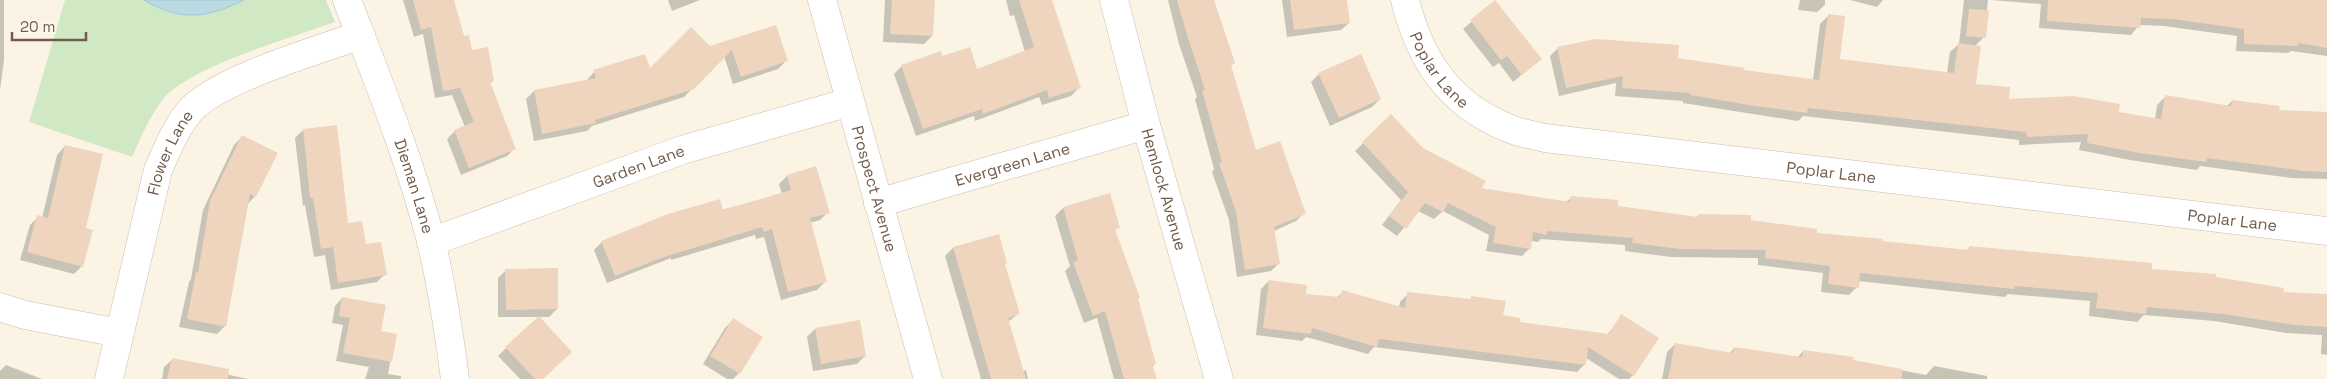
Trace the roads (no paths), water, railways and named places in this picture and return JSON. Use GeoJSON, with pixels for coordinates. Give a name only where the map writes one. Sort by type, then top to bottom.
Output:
{"type":"FeatureCollection","features":[{"type":"Feature","properties":{"kind":"street","name":"Dieman Lane"},"geometry":{"type":"LineString","coordinates":[[347,0],[415,184],[431,242],[449,330],[455,379]]}},
{"type":"Feature","properties":{"kind":"street","name":"Prospect Avenue"},"geometry":{"type":"LineString","coordinates":[[822,0],[928,379]]}},
{"type":"Feature","properties":{"kind":"street","name":"Hemlock Avenue"},"geometry":{"type":"LineString","coordinates":[[1114,0],[1146,125],[1219,379]]}},
{"type":"Feature","properties":{"kind":"street","name":"Poplar Lane"},"geometry":{"type":"LineString","coordinates":[[1405,0],[1412,29],[1428,63],[1450,92],[1486,118],[1509,129],[1545,138],[2327,231]]}},
{"type":"Feature","properties":{"kind":"street","name":"Flower Lane"},"geometry":{"type":"LineString","coordinates":[[109,379],[158,170],[172,139],[190,112],[203,100],[239,80],[360,35]]}},
{"type":"Feature","properties":{"kind":"street","name":"Garden Lane"},"geometry":{"type":"LineString","coordinates":[[431,242],[682,150],[850,102]]}},
{"type":"Feature","properties":{"kind":"street","name":"Evergreen Lane"},"geometry":{"type":"LineString","coordinates":[[878,202],[1146,125]]}},
{"type":"Feature","properties":{"kind":"street"},"geometry":{"type":"LineString","coordinates":[[0,307],[25,315],[119,334]]}},
{"type":"Feature","properties":{"kind":"water"},"geometry":{"type":"Polygon","coordinates":[[[144,0],[244,0],[218,11],[194,15],[170,12],[144,0]]]}}]}
